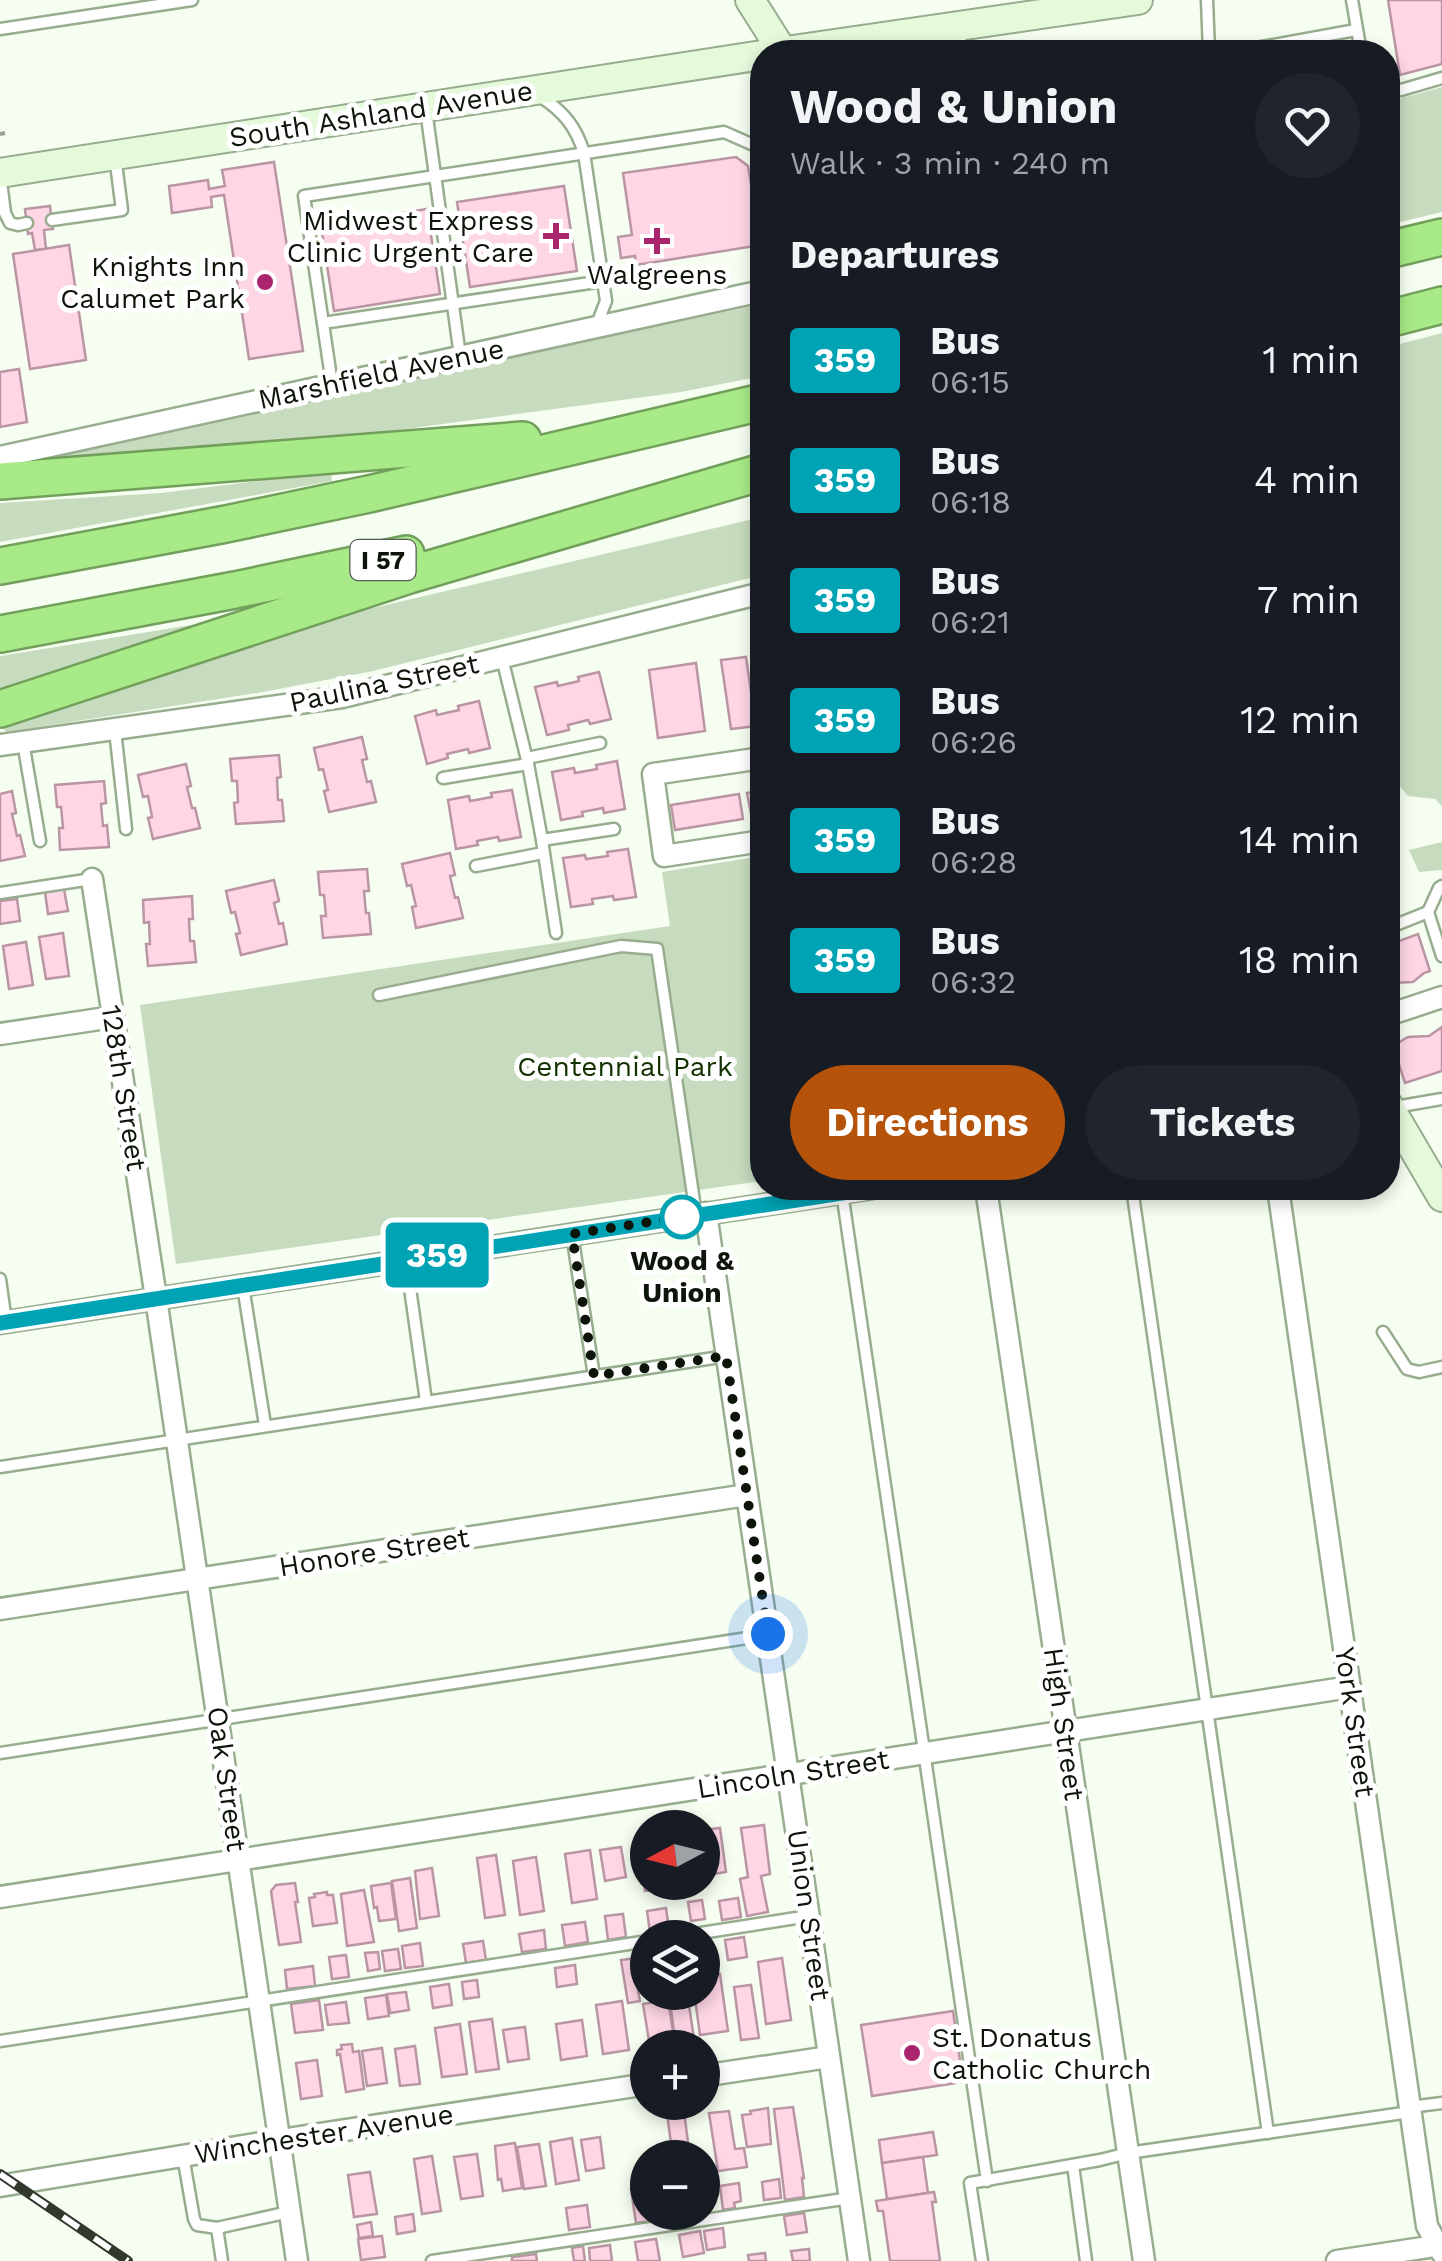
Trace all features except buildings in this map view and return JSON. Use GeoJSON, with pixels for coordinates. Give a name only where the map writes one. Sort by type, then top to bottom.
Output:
{"type":"FeatureCollection","features":[{"type":"Feature","properties":{"kind":"highway"},"geometry":{"type":"LineString","coordinates":[[1400,247],[1442,237]]}},
{"type":"Feature","properties":{"kind":"highway"},"geometry":{"type":"LineString","coordinates":[[1400,316],[1442,305]]}},
{"type":"Feature","properties":{"kind":"highway"},"geometry":{"type":"LineString","coordinates":[[0,566],[244,520],[750,405]]}},
{"type":"Feature","properties":{"kind":"highway"},"geometry":{"type":"LineString","coordinates":[[0,481],[638,431]]}},
{"type":"Feature","properties":{"kind":"highway"},"geometry":{"type":"LineString","coordinates":[[0,709],[409,574],[750,475]]}},
{"type":"Feature","properties":{"kind":"highway","name":"I 57"},"geometry":{"type":"LineString","coordinates":[[0,634],[367,563],[750,475]]}},
{"type":"Feature","properties":{"kind":"main road"},"geometry":{"type":"LineString","coordinates":[[750,0],[775,40]]}},
{"type":"Feature","properties":{"kind":"main road"},"geometry":{"type":"LineString","coordinates":[[960,39],[1138,0]]}},
{"type":"Feature","properties":{"kind":"main road","name":"South Ashland Avenue"},"geometry":{"type":"LineString","coordinates":[[0,173],[750,57]]}},
{"type":"Feature","properties":{"kind":"main road"},"geometry":{"type":"LineString","coordinates":[[1400,1127],[1442,1197]]}},
{"type":"Feature","properties":{"kind":"street","name":"Marshfield Avenue"},"geometry":{"type":"LineString","coordinates":[[0,457],[750,294]]}},
{"type":"Feature","properties":{"kind":"street","name":"Paulina Street"},"geometry":{"type":"LineString","coordinates":[[0,745],[342,697],[750,596]]}},
{"type":"Feature","properties":{"kind":"street"},"geometry":{"type":"LineString","coordinates":[[750,760],[653,774],[664,856],[750,843]]}},
{"type":"Feature","properties":{"kind":"street","name":"128th Street"},"geometry":{"type":"LineString","coordinates":[[92,879],[156,1298]]}},
{"type":"Feature","properties":{"kind":"street"},"geometry":{"type":"LineString","coordinates":[[1400,1011],[1442,997]]}},
{"type":"Feature","properties":{"kind":"street"},"geometry":{"type":"LineString","coordinates":[[0,1034],[113,1017]]}},
{"type":"Feature","properties":{"kind":"street"},"geometry":{"type":"LineString","coordinates":[[3,1322],[791,1200]]}},
{"type":"Feature","properties":{"kind":"street","name":"High Street"},"geometry":{"type":"LineString","coordinates":[[988,1200],[1144,2261]]}},
{"type":"Feature","properties":{"kind":"street","name":"York Street"},"geometry":{"type":"LineString","coordinates":[[1280,1200],[1427,2226],[1441,2248]]}},
{"type":"Feature","properties":{"kind":"street","name":"Union Street"},"geometry":{"type":"LineString","coordinates":[[701,1214],[747,1494],[859,2261]]}},
{"type":"Feature","properties":{"kind":"street","name":"Oak Street"},"geometry":{"type":"LineString","coordinates":[[156,1298],[298,2261]]}},
{"type":"Feature","properties":{"kind":"street","name":"Honore Street"},"geometry":{"type":"LineString","coordinates":[[0,1609],[747,1494]]}},
{"type":"Feature","properties":{"kind":"street","name":"Lincoln Street"},"geometry":{"type":"LineString","coordinates":[[0,1896],[1350,1688]]}},
{"type":"Feature","properties":{"kind":"street"},"geometry":{"type":"LineString","coordinates":[[720,2073],[829,2057]]}},
{"type":"Feature","properties":{"kind":"street","name":"Winchester Avenue"},"geometry":{"type":"LineString","coordinates":[[0,2186],[630,2087]]}},
{"type":"Feature","properties":{"kind":"street"},"geometry":{"type":"LineString","coordinates":[[1337,2261],[1441,2248]]}},
{"type":"Feature","properties":{"kind":"lane"},"geometry":{"type":"LineString","coordinates":[[0,30],[192,0]]}},
{"type":"Feature","properties":{"kind":"lane"},"geometry":{"type":"LineString","coordinates":[[1207,0],[1209,40]]}},
{"type":"Feature","properties":{"kind":"lane"},"geometry":{"type":"LineString","coordinates":[[1352,0],[1358,40]]}},
{"type":"Feature","properties":{"kind":"lane"},"geometry":{"type":"LineString","coordinates":[[1315,40],[1356,30]]}},
{"type":"Feature","properties":{"kind":"lane"},"geometry":{"type":"LineString","coordinates":[[1400,90],[1442,78]]}},
{"type":"Feature","properties":{"kind":"lane"},"geometry":{"type":"LineString","coordinates":[[532,91],[570,121],[584,153],[606,301],[595,328]]}},
{"type":"Feature","properties":{"kind":"lane"},"geometry":{"type":"LineString","coordinates":[[426,107],[460,357]]}},
{"type":"Feature","properties":{"kind":"lane"},"geometry":{"type":"LineString","coordinates":[[332,385],[304,196],[724,132],[750,143]]}},
{"type":"Feature","properties":{"kind":"lane"},"geometry":{"type":"LineString","coordinates":[[52,220],[122,210],[115,155]]}},
{"type":"Feature","properties":{"kind":"lane"},"geometry":{"type":"LineString","coordinates":[[0,173],[10,223],[27,224]]}},
{"type":"Feature","properties":{"kind":"lane"},"geometry":{"type":"LineString","coordinates":[[323,324],[602,281]]}},
{"type":"Feature","properties":{"kind":"lane"},"geometry":{"type":"LineString","coordinates":[[502,657],[527,761],[556,933]]}},
{"type":"Feature","properties":{"kind":"lane"},"geometry":{"type":"LineString","coordinates":[[115,729],[126,829]]}},
{"type":"Feature","properties":{"kind":"lane"},"geometry":{"type":"LineString","coordinates":[[23,742],[40,840]]}},
{"type":"Feature","properties":{"kind":"lane"},"geometry":{"type":"LineString","coordinates":[[443,778],[600,743]]}},
{"type":"Feature","properties":{"kind":"lane"},"geometry":{"type":"LineString","coordinates":[[542,840],[614,829]]}},
{"type":"Feature","properties":{"kind":"lane"},"geometry":{"type":"LineString","coordinates":[[476,866],[543,853]]}},
{"type":"Feature","properties":{"kind":"lane"},"geometry":{"type":"LineString","coordinates":[[0,893],[92,879]]}},
{"type":"Feature","properties":{"kind":"lane"},"geometry":{"type":"LineString","coordinates":[[1442,886],[1428,912],[1442,956]]}},
{"type":"Feature","properties":{"kind":"lane"},"geometry":{"type":"LineString","coordinates":[[1400,923],[1428,912]]}},
{"type":"Feature","properties":{"kind":"lane"},"geometry":{"type":"LineString","coordinates":[[379,995],[622,946],[658,949],[701,1214]]}},
{"type":"Feature","properties":{"kind":"lane"},"geometry":{"type":"LineString","coordinates":[[1400,1105],[1442,1098]]}},
{"type":"Feature","properties":{"kind":"lane"},"geometry":{"type":"LineString","coordinates":[[843,1200],[987,2180]]}},
{"type":"Feature","properties":{"kind":"lane"},"geometry":{"type":"LineString","coordinates":[[1134,1200],[1268,2132]]}},
{"type":"Feature","properties":{"kind":"lane"},"geometry":{"type":"LineString","coordinates":[[572,1234],[594,1376]]}},
{"type":"Feature","properties":{"kind":"lane"},"geometry":{"type":"LineString","coordinates":[[406,1259],[426,1401]]}},
{"type":"Feature","properties":{"kind":"lane"},"geometry":{"type":"LineString","coordinates":[[0,1279],[3,1322]]}},
{"type":"Feature","properties":{"kind":"lane"},"geometry":{"type":"LineString","coordinates":[[243,1284],[265,1425]]}},
{"type":"Feature","properties":{"kind":"lane"},"geometry":{"type":"LineString","coordinates":[[1382,1332],[1407,1369],[1419,1372],[1442,1367]]}},
{"type":"Feature","properties":{"kind":"lane"},"geometry":{"type":"LineString","coordinates":[[0,1467],[726,1356]]}},
{"type":"Feature","properties":{"kind":"lane"},"geometry":{"type":"LineString","coordinates":[[0,1753],[768,1634]]}},
{"type":"Feature","properties":{"kind":"lane"},"geometry":{"type":"LineString","coordinates":[[720,1930],[808,1916]]}},
{"type":"Feature","properties":{"kind":"lane"},"geometry":{"type":"LineString","coordinates":[[0,2041],[630,1944]]}},
{"type":"Feature","properties":{"kind":"lane"},"geometry":{"type":"LineString","coordinates":[[982,2261],[970,2184],[1128,2153],[1442,2103]]}},
{"type":"Feature","properties":{"kind":"lane"},"geometry":{"type":"LineString","coordinates":[[183,2156],[197,2226],[217,2228],[290,2212]]}},
{"type":"Feature","properties":{"kind":"lane"},"geometry":{"type":"LineString","coordinates":[[1073,2165],[1086,2261]]}},
{"type":"Feature","properties":{"kind":"lane"},"geometry":{"type":"LineString","coordinates":[[432,2261],[850,2198]]}},
{"type":"Feature","properties":{"kind":"lane"},"geometry":{"type":"LineString","coordinates":[[217,2228],[222,2261]]}},
{"type":"Feature","properties":{"kind":"green space"},"geometry":{"type":"Polygon","coordinates":[[[1442,87],[1442,212],[1400,222],[1400,99],[1442,87]]]}},
{"type":"Feature","properties":{"kind":"green space"},"geometry":{"type":"Polygon","coordinates":[[[750,307],[750,378],[681,392],[323,440],[6,464],[750,307]]]}},
{"type":"Feature","properties":{"kind":"green space"},"geometry":{"type":"Polygon","coordinates":[[[1442,333],[1442,806],[1435,799],[1408,796],[1400,786],[1400,344],[1442,333]]]}},
{"type":"Feature","properties":{"kind":"green space"},"geometry":{"type":"Polygon","coordinates":[[[331,472],[332,481],[0,542],[0,503],[161,493],[331,472]]]}},
{"type":"Feature","properties":{"kind":"green space"},"geometry":{"type":"Polygon","coordinates":[[[750,520],[750,578],[373,671],[7,732],[0,726],[326,619],[750,520]]]}},
{"type":"Feature","properties":{"kind":"green space"},"geometry":{"type":"Polygon","coordinates":[[[272,612],[0,700],[0,656],[272,612]]]}},
{"type":"Feature","properties":{"kind":"green space"},"geometry":{"type":"Polygon","coordinates":[[[1442,842],[1442,870],[1419,872],[1409,850],[1442,842]]]}},
{"type":"Feature","properties":{"kind":"green space","name":"Centennial Park"},"geometry":{"type":"Polygon","coordinates":[[[750,858],[750,1183],[176,1264],[140,1005],[670,926],[662,872],[750,858]]]}},
{"type":"Feature","properties":{"kind":"railway"},"geometry":{"type":"LineString","coordinates":[[0,2174],[128,2261]]}},
{"type":"Feature","properties":{"kind":"bus line","name":"359"},"geometry":{"type":"LineString","coordinates":[[0,1323],[795,1200]]}},
{"type":"Feature","properties":{"kind":"place","name":"Midwest Express Clinic Urgent Care"},"geometry":{"type":"Point","coordinates":[556,236]}},
{"type":"Feature","properties":{"kind":"place","name":"Walgreens"},"geometry":{"type":"Point","coordinates":[657,241]}},
{"type":"Feature","properties":{"kind":"place","name":"Knights Inn Calumet Park"},"geometry":{"type":"Point","coordinates":[265,282]}},
{"type":"Feature","properties":{"kind":"place","name":"Wood & Union"},"geometry":{"type":"Point","coordinates":[682,1217]}},
{"type":"Feature","properties":{"kind":"place","name":"St. Donatus Catholic Church"},"geometry":{"type":"Point","coordinates":[912,2053]}},
{"type":"Feature","properties":{"kind":"route"},"geometry":{"type":"LineString","coordinates":[[682,1217],[572,1234],[594,1376],[726,1356],[768,1634]]}}]}
